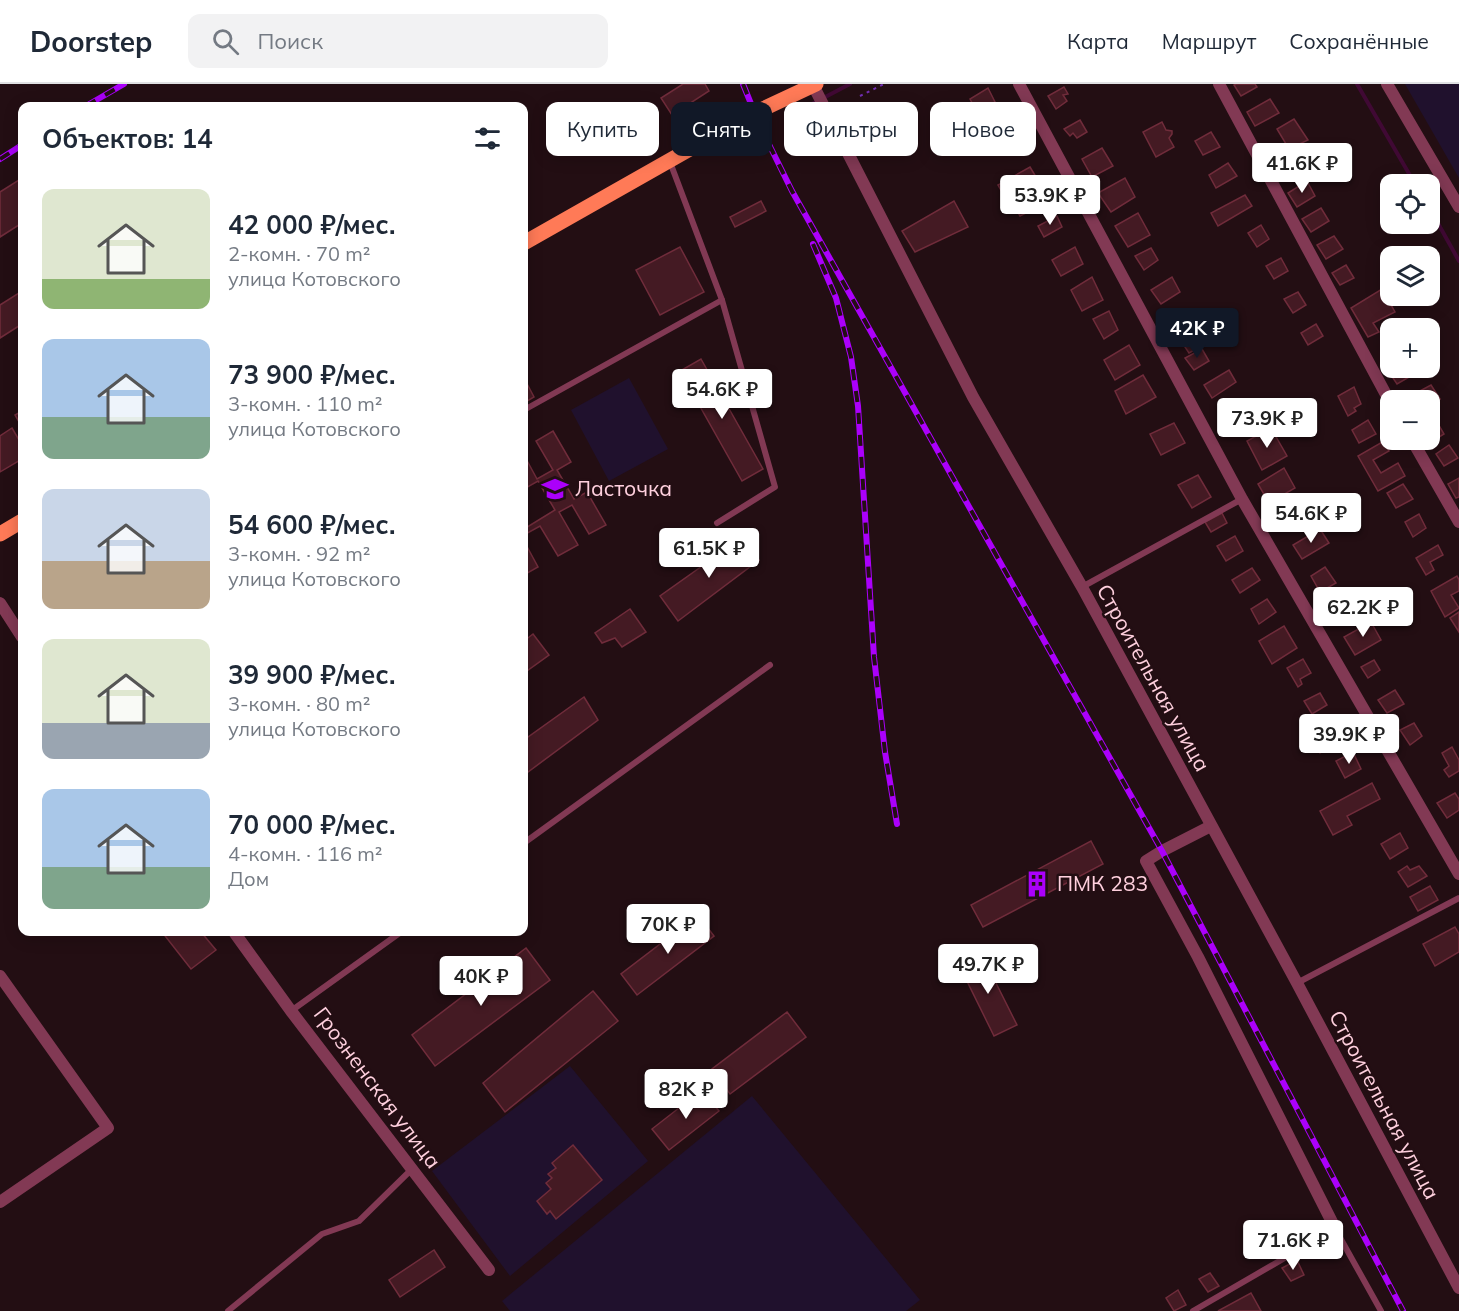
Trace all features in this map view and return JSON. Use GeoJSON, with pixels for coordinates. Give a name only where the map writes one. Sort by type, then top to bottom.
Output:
{"type":"FeatureCollection","features":[{"type":"Feature","properties":{"kind":"main road"},"geometry":{"type":"LineString","coordinates":[[528,241],[748,116],[815,85]]}},
{"type":"Feature","properties":{"kind":"main road"},"geometry":{"type":"LineString","coordinates":[[0,534],[18,523]]}},
{"type":"Feature","properties":{"kind":"street"},"geometry":{"type":"LineString","coordinates":[[1019,84],[1242,499],[1459,874]]}},
{"type":"Feature","properties":{"kind":"street"},"geometry":{"type":"LineString","coordinates":[[1219,84],[1384,390]]}},
{"type":"Feature","properties":{"kind":"street"},"geometry":{"type":"LineString","coordinates":[[1387,84],[1459,207]]}},
{"type":"Feature","properties":{"kind":"street","name":"Строительная улица"},"geometry":{"type":"LineString","coordinates":[[815,85],[973,397],[1082,587],[1459,1288]]}},
{"type":"Feature","properties":{"kind":"street"},"geometry":{"type":"LineString","coordinates":[[1418,450],[1459,522]]}},
{"type":"Feature","properties":{"kind":"street"},"geometry":{"type":"LineString","coordinates":[[0,603],[18,631]]}},
{"type":"Feature","properties":{"kind":"street"},"geometry":{"type":"LineString","coordinates":[[1211,826],[1162,850],[1146,861],[1198,957],[1333,1224],[1295,1252]]}},
{"type":"Feature","properties":{"kind":"street","name":"Грозненская улица"},"geometry":{"type":"LineString","coordinates":[[237,936],[291,1011],[489,1270]]}},
{"type":"Feature","properties":{"kind":"street"},"geometry":{"type":"LineString","coordinates":[[0,976],[108,1128],[0,1202]]}},
{"type":"Feature","properties":{"kind":"lane"},"geometry":{"type":"LineString","coordinates":[[670,161],[722,300],[775,487],[717,523]]}},
{"type":"Feature","properties":{"kind":"lane"},"geometry":{"type":"LineString","coordinates":[[528,408],[722,300]]}},
{"type":"Feature","properties":{"kind":"lane"},"geometry":{"type":"LineString","coordinates":[[1082,587],[1242,499]]}},
{"type":"Feature","properties":{"kind":"lane"},"geometry":{"type":"LineString","coordinates":[[528,840],[770,665]]}},
{"type":"Feature","properties":{"kind":"lane"},"geometry":{"type":"LineString","coordinates":[[1297,983],[1459,898]]}},
{"type":"Feature","properties":{"kind":"lane"},"geometry":{"type":"LineString","coordinates":[[291,1011],[395,936]]}},
{"type":"Feature","properties":{"kind":"lane"},"geometry":{"type":"LineString","coordinates":[[228,1311],[322,1234],[359,1221],[412,1169]]}},
{"type":"Feature","properties":{"kind":"lane"},"geometry":{"type":"LineString","coordinates":[[1333,1224],[1382,1311]]}},
{"type":"Feature","properties":{"kind":"lane"},"geometry":{"type":"LineString","coordinates":[[1192,1311],[1295,1252]]}},
{"type":"Feature","properties":{"kind":"path"},"geometry":{"type":"LineString","coordinates":[[860,96],[884,84]]}},
{"type":"Feature","properties":{"kind":"shaded area"},"geometry":{"type":"Polygon","coordinates":[[[1405,84],[1459,84],[1459,178],[1405,84]]]}},
{"type":"Feature","properties":{"kind":"shaded area"},"geometry":{"type":"Polygon","coordinates":[[[629,378],[668,449],[609,481],[571,410],[629,378]]]}},
{"type":"Feature","properties":{"kind":"shaded area"},"geometry":{"type":"Polygon","coordinates":[[[570,1066],[648,1161],[510,1276],[432,1171],[570,1066]]]}},
{"type":"Feature","properties":{"kind":"shaded area"},"geometry":{"type":"Polygon","coordinates":[[[752,1096],[920,1300],[906,1311],[510,1311],[502,1301],[752,1096]]]}},
{"type":"Feature","properties":{"kind":"building"},"geometry":{"type":"Polygon","coordinates":[[[683,84],[705,84],[709,91],[692,102],[671,102],[671,113],[661,98],[683,84]]]}},
{"type":"Feature","properties":{"kind":"building"},"geometry":{"type":"Polygon","coordinates":[[[1255,84],[1257,87],[1241,96],[1234,85],[1255,84]]]}},
{"type":"Feature","properties":{"kind":"building"},"geometry":{"type":"Polygon","coordinates":[[[1064,87],[1068,94],[1063,95],[1067,101],[1056,109],[1048,96],[1064,87]]]}},
{"type":"Feature","properties":{"kind":"building"},"geometry":{"type":"Polygon","coordinates":[[[988,88],[995,102],[972,102],[970,99],[988,88]]]}},
{"type":"Feature","properties":{"kind":"building"},"geometry":{"type":"Polygon","coordinates":[[[1270,99],[1279,113],[1255,126],[1247,112],[1270,99]]]}},
{"type":"Feature","properties":{"kind":"building"},"geometry":{"type":"Polygon","coordinates":[[[1294,119],[1308,140],[1289,149],[1277,129],[1294,119]]]}},
{"type":"Feature","properties":{"kind":"building"},"geometry":{"type":"Polygon","coordinates":[[[1080,120],[1087,132],[1077,138],[1073,133],[1070,136],[1064,129],[1080,120]]]}},
{"type":"Feature","properties":{"kind":"building"},"geometry":{"type":"Polygon","coordinates":[[[1162,122],[1166,130],[1172,131],[1169,138],[1174,147],[1156,157],[1143,132],[1162,122]]]}},
{"type":"Feature","properties":{"kind":"building"},"geometry":{"type":"Polygon","coordinates":[[[1211,132],[1220,147],[1203,155],[1195,141],[1211,132]]]}},
{"type":"Feature","properties":{"kind":"building"},"geometry":{"type":"Polygon","coordinates":[[[1102,148],[1113,166],[1092,177],[1082,159],[1102,148]]]}},
{"type":"Feature","properties":{"kind":"building"},"geometry":{"type":"Polygon","coordinates":[[[1290,156],[1297,170],[1282,179],[1274,165],[1290,156]]]}},
{"type":"Feature","properties":{"kind":"building"},"geometry":{"type":"Polygon","coordinates":[[[1228,163],[1237,176],[1216,188],[1209,175],[1228,163]]]}},
{"type":"Feature","properties":{"kind":"building"},"geometry":{"type":"Polygon","coordinates":[[[1030,167],[1039,182],[1006,199],[998,185],[1030,167]]]}},
{"type":"Feature","properties":{"kind":"building"},"geometry":{"type":"Polygon","coordinates":[[[1125,178],[1135,197],[1111,212],[1098,193],[1125,178]]]}},
{"type":"Feature","properties":{"kind":"building"},"geometry":{"type":"Polygon","coordinates":[[[18,181],[18,226],[0,237],[0,192],[18,181]]]}},
{"type":"Feature","properties":{"kind":"building"},"geometry":{"type":"Polygon","coordinates":[[[1307,181],[1315,196],[1297,207],[1288,193],[1307,181]]]}},
{"type":"Feature","properties":{"kind":"building"},"geometry":{"type":"Polygon","coordinates":[[[1041,185],[1050,201],[1020,216],[1011,200],[1041,185]]]}},
{"type":"Feature","properties":{"kind":"building"},"geometry":{"type":"Polygon","coordinates":[[[1245,195],[1252,206],[1218,226],[1211,213],[1245,195]]]}},
{"type":"Feature","properties":{"kind":"building"},"geometry":{"type":"Polygon","coordinates":[[[761,201],[766,211],[735,227],[730,217],[761,201]]]}},
{"type":"Feature","properties":{"kind":"building"},"geometry":{"type":"Polygon","coordinates":[[[954,201],[968,227],[915,252],[902,231],[954,201]]]}},
{"type":"Feature","properties":{"kind":"building"},"geometry":{"type":"Polygon","coordinates":[[[1321,208],[1329,221],[1311,232],[1302,219],[1321,208]]]}},
{"type":"Feature","properties":{"kind":"building"},"geometry":{"type":"Polygon","coordinates":[[[1138,213],[1150,235],[1128,247],[1115,226],[1138,213]]]}},
{"type":"Feature","properties":{"kind":"building"},"geometry":{"type":"Polygon","coordinates":[[[1057,216],[1062,227],[1044,237],[1038,226],[1057,216]]]}},
{"type":"Feature","properties":{"kind":"building"},"geometry":{"type":"Polygon","coordinates":[[[1261,225],[1269,239],[1257,247],[1248,233],[1261,225]]]}},
{"type":"Feature","properties":{"kind":"building"},"geometry":{"type":"Polygon","coordinates":[[[1334,236],[1343,249],[1326,259],[1317,245],[1334,236]]]}},
{"type":"Feature","properties":{"kind":"building"},"geometry":{"type":"Polygon","coordinates":[[[680,247],[704,292],[660,315],[636,270],[680,247]]]}},
{"type":"Feature","properties":{"kind":"building"},"geometry":{"type":"Polygon","coordinates":[[[1075,247],[1083,264],[1061,276],[1052,260],[1075,247]]]}},
{"type":"Feature","properties":{"kind":"building"},"geometry":{"type":"Polygon","coordinates":[[[1151,248],[1158,260],[1144,270],[1135,256],[1151,248]]]}},
{"type":"Feature","properties":{"kind":"building"},"geometry":{"type":"Polygon","coordinates":[[[1281,258],[1288,271],[1274,279],[1266,266],[1281,258]]]}},
{"type":"Feature","properties":{"kind":"building"},"geometry":{"type":"Polygon","coordinates":[[[1346,265],[1354,278],[1340,285],[1332,273],[1346,265]]]}},
{"type":"Feature","properties":{"kind":"building"},"geometry":{"type":"Polygon","coordinates":[[[1092,277],[1103,300],[1082,311],[1071,290],[1092,277]]]}},
{"type":"Feature","properties":{"kind":"building"},"geometry":{"type":"Polygon","coordinates":[[[1172,277],[1180,292],[1161,304],[1151,290],[1172,277]]]}},
{"type":"Feature","properties":{"kind":"building"},"geometry":{"type":"Polygon","coordinates":[[[1380,290],[1380,306],[1392,306],[1395,312],[1373,323],[1379,332],[1368,337],[1351,308],[1380,290]]]}},
{"type":"Feature","properties":{"kind":"building"},"geometry":{"type":"Polygon","coordinates":[[[1298,292],[1306,305],[1293,313],[1284,299],[1298,292]]]}},
{"type":"Feature","properties":{"kind":"building"},"geometry":{"type":"Polygon","coordinates":[[[18,294],[18,327],[0,338],[0,305],[18,294]]]}},
{"type":"Feature","properties":{"kind":"building"},"geometry":{"type":"Polygon","coordinates":[[[1109,311],[1118,330],[1104,339],[1093,319],[1109,311]]]}},
{"type":"Feature","properties":{"kind":"building"},"geometry":{"type":"Polygon","coordinates":[[[1198,318],[1211,341],[1189,353],[1175,332],[1198,318]]]}},
{"type":"Feature","properties":{"kind":"building"},"geometry":{"type":"Polygon","coordinates":[[[1316,324],[1323,336],[1308,345],[1301,333],[1316,324]]]}},
{"type":"Feature","properties":{"kind":"building"},"geometry":{"type":"Polygon","coordinates":[[[1129,345],[1140,365],[1115,380],[1104,360],[1129,345]]]}},
{"type":"Feature","properties":{"kind":"building"},"geometry":{"type":"Polygon","coordinates":[[[1202,349],[1209,361],[1194,370],[1185,358],[1202,349]]]}},
{"type":"Feature","properties":{"kind":"building"},"geometry":{"type":"Polygon","coordinates":[[[701,359],[763,469],[742,481],[680,371],[701,359]]]}},
{"type":"Feature","properties":{"kind":"building"},"geometry":{"type":"Polygon","coordinates":[[[1229,370],[1236,382],[1212,398],[1204,385],[1229,370]]]}},
{"type":"Feature","properties":{"kind":"building"},"geometry":{"type":"Polygon","coordinates":[[[1143,375],[1156,397],[1126,414],[1115,391],[1143,375]]]}},
{"type":"Feature","properties":{"kind":"building"},"geometry":{"type":"Polygon","coordinates":[[[1393,378],[1408,378],[1397,384],[1393,378]]]}},
{"type":"Feature","properties":{"kind":"building"},"geometry":{"type":"Polygon","coordinates":[[[1431,385],[1434,390],[1422,390],[1431,385]]]}},
{"type":"Feature","properties":{"kind":"building"},"geometry":{"type":"Polygon","coordinates":[[[528,386],[534,397],[528,401],[528,386]]]}},
{"type":"Feature","properties":{"kind":"building"},"geometry":{"type":"Polygon","coordinates":[[[1354,387],[1361,404],[1354,408],[1356,411],[1348,416],[1338,396],[1354,387]]]}},
{"type":"Feature","properties":{"kind":"building"},"geometry":{"type":"Polygon","coordinates":[[[1368,420],[1376,434],[1359,443],[1352,430],[1368,420]]]}},
{"type":"Feature","properties":{"kind":"building"},"geometry":{"type":"Polygon","coordinates":[[[1174,423],[1185,443],[1161,455],[1150,434],[1174,423]]]}},
{"type":"Feature","properties":{"kind":"building"},"geometry":{"type":"Polygon","coordinates":[[[12,428],[18,438],[18,461],[0,472],[0,436],[12,428]]]}},
{"type":"Feature","properties":{"kind":"building"},"geometry":{"type":"Polygon","coordinates":[[[1271,428],[1287,456],[1262,470],[1247,441],[1271,428]]]}},
{"type":"Feature","properties":{"kind":"building"},"geometry":{"type":"Polygon","coordinates":[[[553,431],[571,462],[557,470],[574,499],[587,492],[606,525],[589,534],[572,505],[559,512],[578,545],[558,556],[540,526],[528,533],[528,527],[555,510],[538,481],[528,487],[528,462],[537,479],[553,470],[536,441],[553,431]]]}},
{"type":"Feature","properties":{"kind":"building"},"geometry":{"type":"Polygon","coordinates":[[[1380,443],[1380,450],[1389,451],[1373,460],[1381,473],[1398,463],[1405,476],[1378,491],[1358,456],[1380,443]]]}},
{"type":"Feature","properties":{"kind":"building"},"geometry":{"type":"Polygon","coordinates":[[[1449,445],[1458,458],[1444,466],[1436,454],[1449,445]]]}},
{"type":"Feature","properties":{"kind":"building"},"geometry":{"type":"Polygon","coordinates":[[[1284,468],[1295,488],[1269,503],[1258,484],[1284,468]]]}},
{"type":"Feature","properties":{"kind":"building"},"geometry":{"type":"Polygon","coordinates":[[[1198,475],[1211,497],[1192,508],[1178,485],[1198,475]]]}},
{"type":"Feature","properties":{"kind":"building"},"geometry":{"type":"Polygon","coordinates":[[[1459,478],[1459,497],[1456,498],[1448,484],[1459,478]]]}},
{"type":"Feature","properties":{"kind":"building"},"geometry":{"type":"Polygon","coordinates":[[[1403,484],[1413,499],[1396,508],[1387,493],[1403,484]]]}},
{"type":"Feature","properties":{"kind":"building"},"geometry":{"type":"Polygon","coordinates":[[[1302,497],[1312,515],[1286,530],[1275,513],[1302,497]]]}},
{"type":"Feature","properties":{"kind":"building"},"geometry":{"type":"Polygon","coordinates":[[[1222,513],[1227,523],[1211,532],[1205,522],[1222,513]]]}},
{"type":"Feature","properties":{"kind":"building"},"geometry":{"type":"Polygon","coordinates":[[[1419,514],[1426,528],[1413,537],[1405,522],[1419,514]]]}},
{"type":"Feature","properties":{"kind":"building"},"geometry":{"type":"Polygon","coordinates":[[[1320,529],[1329,543],[1302,559],[1293,545],[1320,529]]]}},
{"type":"Feature","properties":{"kind":"building"},"geometry":{"type":"Polygon","coordinates":[[[1235,536],[1243,551],[1226,561],[1217,546],[1235,536]]]}},
{"type":"Feature","properties":{"kind":"building"},"geometry":{"type":"Polygon","coordinates":[[[743,537],[759,560],[678,621],[660,596],[743,537]]]}},
{"type":"Feature","properties":{"kind":"building"},"geometry":{"type":"Polygon","coordinates":[[[1438,545],[1443,555],[1430,562],[1434,570],[1426,575],[1416,558],[1438,545]]]}},
{"type":"Feature","properties":{"kind":"building"},"geometry":{"type":"Polygon","coordinates":[[[528,548],[538,567],[528,573],[528,548]]]}},
{"type":"Feature","properties":{"kind":"building"},"geometry":{"type":"Polygon","coordinates":[[[1325,567],[1336,583],[1320,592],[1311,576],[1325,567]]]}},
{"type":"Feature","properties":{"kind":"building"},"geometry":{"type":"Polygon","coordinates":[[[1252,568],[1260,580],[1240,593],[1232,580],[1252,568]]]}},
{"type":"Feature","properties":{"kind":"building"},"geometry":{"type":"Polygon","coordinates":[[[1457,576],[1459,591],[1451,595],[1459,608],[1445,617],[1431,591],[1457,576]]]}},
{"type":"Feature","properties":{"kind":"building"},"geometry":{"type":"Polygon","coordinates":[[[1343,595],[1352,611],[1336,620],[1326,605],[1343,595]]]}},
{"type":"Feature","properties":{"kind":"building"},"geometry":{"type":"Polygon","coordinates":[[[1267,599],[1276,612],[1259,624],[1251,609],[1267,599]]]}},
{"type":"Feature","properties":{"kind":"building"},"geometry":{"type":"Polygon","coordinates":[[[630,609],[646,632],[622,647],[615,638],[602,643],[595,633],[630,609]]]}},
{"type":"Feature","properties":{"kind":"building"},"geometry":{"type":"Polygon","coordinates":[[[1459,612],[1459,632],[1450,618],[1459,612]]]}},
{"type":"Feature","properties":{"kind":"building"},"geometry":{"type":"Polygon","coordinates":[[[1371,622],[1381,640],[1355,655],[1344,637],[1371,622]]]}},
{"type":"Feature","properties":{"kind":"building"},"geometry":{"type":"Polygon","coordinates":[[[1284,626],[1297,648],[1272,664],[1259,641],[1284,626]]]}},
{"type":"Feature","properties":{"kind":"building"},"geometry":{"type":"Polygon","coordinates":[[[533,634],[549,655],[528,670],[528,638],[533,634]]]}},
{"type":"Feature","properties":{"kind":"building"},"geometry":{"type":"Polygon","coordinates":[[[1303,659],[1311,673],[1300,679],[1302,684],[1298,687],[1287,668],[1303,659]]]}},
{"type":"Feature","properties":{"kind":"building"},"geometry":{"type":"Polygon","coordinates":[[[1374,660],[1380,670],[1368,678],[1361,667],[1374,660]]]}},
{"type":"Feature","properties":{"kind":"building"},"geometry":{"type":"Polygon","coordinates":[[[1395,690],[1404,704],[1387,713],[1378,700],[1395,690]]]}},
{"type":"Feature","properties":{"kind":"building"},"geometry":{"type":"Polygon","coordinates":[[[1320,693],[1327,705],[1312,714],[1304,701],[1320,693]]]}},
{"type":"Feature","properties":{"kind":"building"},"geometry":{"type":"Polygon","coordinates":[[[584,697],[598,720],[528,772],[528,737],[584,697]]]}},
{"type":"Feature","properties":{"kind":"building"},"geometry":{"type":"Polygon","coordinates":[[[1335,722],[1344,738],[1320,753],[1310,738],[1335,722]]]}},
{"type":"Feature","properties":{"kind":"building"},"geometry":{"type":"Polygon","coordinates":[[[1414,723],[1422,736],[1410,745],[1400,730],[1414,723]]]}},
{"type":"Feature","properties":{"kind":"building"},"geometry":{"type":"Polygon","coordinates":[[[1452,747],[1459,760],[1459,771],[1449,777],[1444,770],[1449,766],[1442,753],[1452,747]]]}},
{"type":"Feature","properties":{"kind":"building"},"geometry":{"type":"Polygon","coordinates":[[[1353,752],[1361,769],[1345,778],[1336,761],[1353,752]]]}},
{"type":"Feature","properties":{"kind":"building"},"geometry":{"type":"Polygon","coordinates":[[[1372,783],[1380,799],[1347,816],[1352,825],[1333,835],[1320,811],[1372,783]]]}},
{"type":"Feature","properties":{"kind":"building"},"geometry":{"type":"Polygon","coordinates":[[[1455,793],[1459,799],[1459,810],[1447,818],[1437,803],[1455,793]]]}},
{"type":"Feature","properties":{"kind":"building"},"geometry":{"type":"Polygon","coordinates":[[[1400,833],[1408,848],[1390,859],[1381,844],[1400,833]]]}},
{"type":"Feature","properties":{"kind":"building","name":"ПМК 283"},"geometry":{"type":"Polygon","coordinates":[[[1091,841],[1103,864],[983,927],[971,905],[1091,841]]]}},
{"type":"Feature","properties":{"kind":"building"},"geometry":{"type":"Polygon","coordinates":[[[1407,866],[1410,870],[1419,866],[1427,876],[1408,887],[1398,872],[1407,866]]]}},
{"type":"Feature","properties":{"kind":"building"},"geometry":{"type":"Polygon","coordinates":[[[1430,886],[1438,900],[1418,911],[1410,897],[1430,886]]]}},
{"type":"Feature","properties":{"kind":"building"},"geometry":{"type":"Polygon","coordinates":[[[698,915],[714,936],[637,995],[621,974],[698,915]]]}},
{"type":"Feature","properties":{"kind":"building"},"geometry":{"type":"Polygon","coordinates":[[[1455,927],[1459,934],[1459,952],[1435,966],[1423,944],[1455,927]]]}},
{"type":"Feature","properties":{"kind":"building"},"geometry":{"type":"Polygon","coordinates":[[[165,936],[204,936],[216,950],[191,969],[165,936]]]}},
{"type":"Feature","properties":{"kind":"building"},"geometry":{"type":"Polygon","coordinates":[[[526,948],[550,980],[435,1066],[412,1035],[526,948]]]}},
{"type":"Feature","properties":{"kind":"building"},"geometry":{"type":"Polygon","coordinates":[[[981,953],[1017,1025],[994,1036],[959,965],[981,953]]]}},
{"type":"Feature","properties":{"kind":"building"},"geometry":{"type":"Polygon","coordinates":[[[593,991],[618,1021],[505,1112],[483,1083],[593,991]]]}},
{"type":"Feature","properties":{"kind":"building"},"geometry":{"type":"Polygon","coordinates":[[[787,1012],[806,1037],[730,1094],[712,1069],[787,1012]]]}},
{"type":"Feature","properties":{"kind":"building"},"geometry":{"type":"Polygon","coordinates":[[[702,1090],[719,1111],[669,1150],[652,1129],[702,1090]]]}},
{"type":"Feature","properties":{"kind":"building"},"geometry":{"type":"Polygon","coordinates":[[[573,1145],[602,1180],[556,1219],[550,1211],[547,1214],[537,1201],[551,1189],[546,1183],[552,1178],[548,1174],[556,1168],[552,1163],[573,1145]]]}},
{"type":"Feature","properties":{"kind":"building"},"geometry":{"type":"Polygon","coordinates":[[[434,1250],[445,1267],[400,1297],[389,1280],[434,1250]]]}},
{"type":"Feature","properties":{"kind":"building"},"geometry":{"type":"Polygon","coordinates":[[[1297,1260],[1304,1275],[1291,1281],[1282,1268],[1297,1260]]]}},
{"type":"Feature","properties":{"kind":"building"},"geometry":{"type":"Polygon","coordinates":[[[1210,1273],[1219,1286],[1208,1292],[1199,1279],[1210,1273]]]}},
{"type":"Feature","properties":{"kind":"building"},"geometry":{"type":"Polygon","coordinates":[[[1178,1290],[1186,1305],[1174,1311],[1166,1298],[1178,1290]]]}},
{"type":"Feature","properties":{"kind":"building"},"geometry":{"type":"Polygon","coordinates":[[[1251,1293],[1261,1311],[1218,1311],[1251,1293]]]}},
{"type":"Feature","properties":{"kind":"waterway"},"geometry":{"type":"LineString","coordinates":[[816,102],[850,84]]}},
{"type":"Feature","properties":{"kind":"waterway"},"geometry":{"type":"LineString","coordinates":[[1357,84],[1409,174]]}},
{"type":"Feature","properties":{"kind":"waterway"},"geometry":{"type":"LineString","coordinates":[[1440,227],[1459,261]]}},
{"type":"Feature","properties":{"kind":"railway"},"geometry":{"type":"LineString","coordinates":[[93,102],[124,84]]}},
{"type":"Feature","properties":{"kind":"railway"},"geometry":{"type":"LineString","coordinates":[[743,84],[760,126],[792,191],[1162,851],[1403,1311]]}},
{"type":"Feature","properties":{"kind":"railway"},"geometry":{"type":"LineString","coordinates":[[0,159],[18,148]]}},
{"type":"Feature","properties":{"kind":"railway"},"geometry":{"type":"LineString","coordinates":[[813,244],[836,298],[851,357],[858,406],[874,657],[885,752],[897,824]]}},
{"type":"Feature","properties":{"kind":"place","name":"Ласточка"},"geometry":{"type":"Point","coordinates":[555,489]}},
{"type":"Feature","properties":{"kind":"place","name":"ПМК 283"},"geometry":{"type":"Point","coordinates":[1037,884]}}]}
